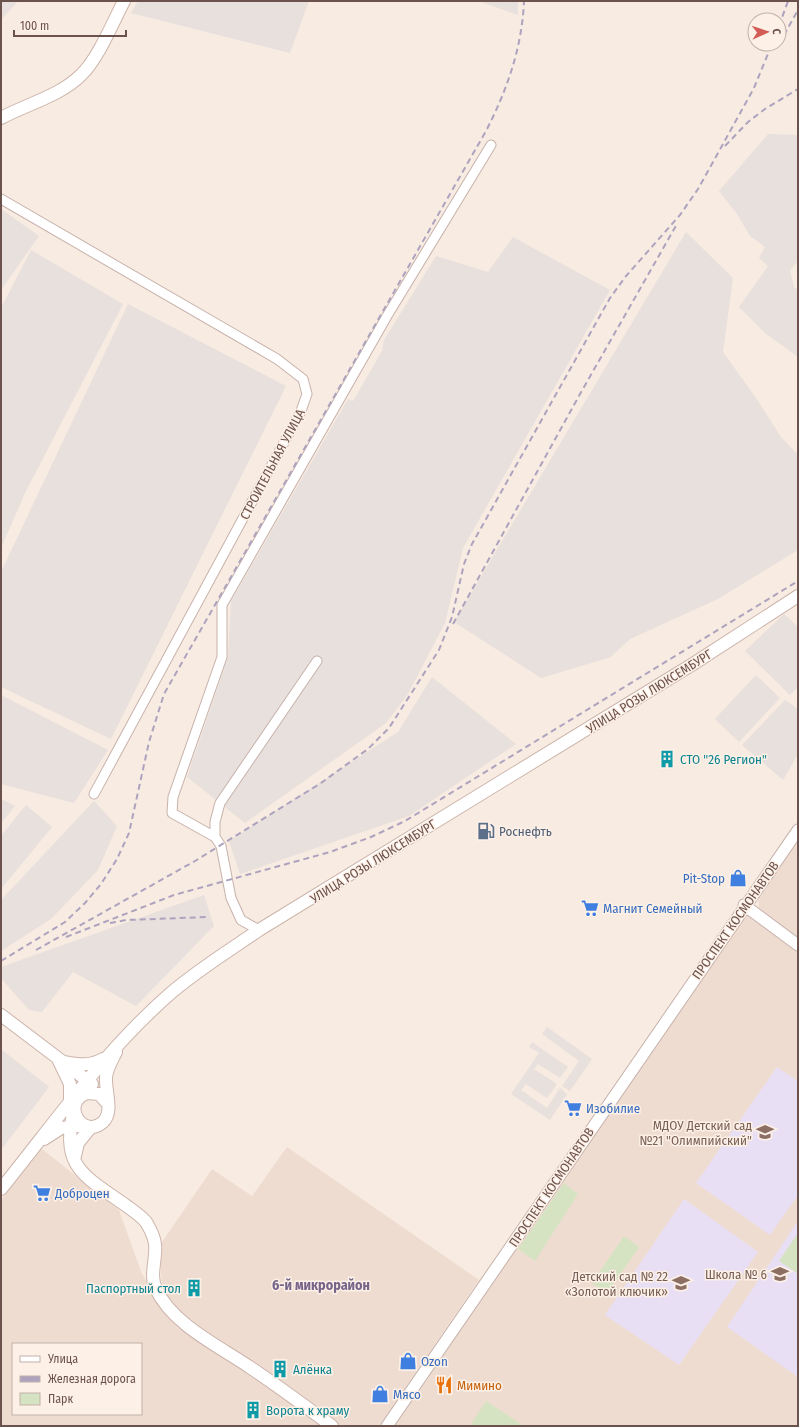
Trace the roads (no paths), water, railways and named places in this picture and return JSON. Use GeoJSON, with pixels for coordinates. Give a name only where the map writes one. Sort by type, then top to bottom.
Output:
{"type":"FeatureCollection","features":[{"type":"Feature","properties":{"kind":"main road"},"geometry":{"type":"LineString","coordinates":[[1,118],[36,103],[67,86],[82,75],[95,56],[124,1]]}},
{"type":"Feature","properties":{"kind":"main road","name":"УЛИЦА РОЗЫ ЛЮКСЕМБУРГ"},"geometry":{"type":"LineString","coordinates":[[1,1189],[38,1143],[72,1105],[87,1080],[106,1057],[120,1045],[172,992],[199,971],[259,930],[689,666],[798,596]]}},
{"type":"Feature","properties":{"kind":"main road"},"geometry":{"type":"LineString","coordinates":[[1,1015],[87,1080],[105,1100]]}},
{"type":"Feature","properties":{"kind":"main road"},"geometry":{"type":"LineString","coordinates":[[38,1143],[61,1128],[100,1124],[105,1120],[108,1111],[105,1100],[107,1074],[120,1045]]}},
{"type":"Feature","properties":{"kind":"main road"},"geometry":{"type":"LineString","coordinates":[[60,1060],[90,1064],[106,1057]]}},
{"type":"Feature","properties":{"kind":"main road"},"geometry":{"type":"LineString","coordinates":[[60,1060],[70,1084],[72,1105],[70,1148],[75,1164],[91,1180],[146,1222],[152,1232],[155,1244],[153,1272],[155,1288],[176,1317],[213,1344],[272,1382],[332,1426]]}},
{"type":"Feature","properties":{"kind":"main road"},"geometry":{"type":"LineString","coordinates":[[72,1105],[82,1095],[92,1092],[105,1100]]}},
{"type":"Feature","properties":{"kind":"main road"},"geometry":{"type":"LineString","coordinates":[[72,1105],[78,1120],[89,1126]]}},
{"type":"Feature","properties":{"kind":"main road"},"geometry":{"type":"LineString","coordinates":[[75,1164],[76,1146],[89,1126]]}},
{"type":"Feature","properties":{"kind":"street"},"geometry":{"type":"LineString","coordinates":[[259,930],[241,920],[231,898],[221,846],[215,837],[172,813],[173,797],[222,656],[222,606],[387,316],[491,145]]}},
{"type":"Feature","properties":{"kind":"street","name":"СТРОИТЕЛЬНАЯ УЛИЦА"},"geometry":{"type":"LineString","coordinates":[[1,199],[277,359],[302,379],[307,394],[301,411],[94,794]]}},
{"type":"Feature","properties":{"kind":"street"},"geometry":{"type":"LineString","coordinates":[[215,837],[220,803],[316,661]]}},
{"type":"Feature","properties":{"kind":"street","name":"ПРОСПЕКТ КОСМОНАВТОВ"},"geometry":{"type":"LineString","coordinates":[[387,1426],[744,906],[798,830]]}},
{"type":"Feature","properties":{"kind":"street"},"geometry":{"type":"LineString","coordinates":[[744,906],[798,945]]}},
{"type":"Feature","properties":{"kind":"railway"},"geometry":{"type":"LineString","coordinates":[[1,961],[65,922],[85,903],[101,884],[117,859],[129,833],[149,742],[164,694],[494,116],[507,84],[517,52],[523,18],[524,1]]}},
{"type":"Feature","properties":{"kind":"railway"},"geometry":{"type":"LineString","coordinates":[[784,12],[788,1]]}},
{"type":"Feature","properties":{"kind":"railway"},"geometry":{"type":"LineString","coordinates":[[787,30],[798,10]]}},
{"type":"Feature","properties":{"kind":"railway"},"geometry":{"type":"LineString","coordinates":[[36,950],[195,861],[321,783],[368,749],[389,728],[439,650],[452,617],[464,564],[472,544],[610,298],[626,276],[680,215],[698,189],[754,88],[769,52]]}},
{"type":"Feature","properties":{"kind":"railway"},"geometry":{"type":"LineString","coordinates":[[725,146],[748,122],[765,109],[798,89]]}},
{"type":"Feature","properties":{"kind":"railway"},"geometry":{"type":"LineString","coordinates":[[453,624],[580,394],[677,224]]}},
{"type":"Feature","properties":{"kind":"railway"},"geometry":{"type":"LineString","coordinates":[[66,937],[174,895],[330,852],[371,837],[405,821],[798,581]]}},
{"type":"Feature","properties":{"kind":"railway"},"geometry":{"type":"LineString","coordinates":[[110,923],[126,920],[208,917]]}},
{"type":"Feature","properties":{"kind":"place","name":"СТО \"26 Регион\""},"geometry":{"type":"Point","coordinates":[667,759]}},
{"type":"Feature","properties":{"kind":"place","name":"Роснефть"},"geometry":{"type":"Point","coordinates":[486,831]}},
{"type":"Feature","properties":{"kind":"place","name":"Pit-Stop"},"geometry":{"type":"Point","coordinates":[738,878]}},
{"type":"Feature","properties":{"kind":"place","name":"Магнит Семейный"},"geometry":{"type":"Point","coordinates":[590,908]}},
{"type":"Feature","properties":{"kind":"place","name":"Изобилие"},"geometry":{"type":"Point","coordinates":[573,1108]}},
{"type":"Feature","properties":{"kind":"place","name":"МДОУ Детский сад №21 \"Олимпийский\""},"geometry":{"type":"Point","coordinates":[765,1132]}},
{"type":"Feature","properties":{"kind":"place","name":"Доброцен"},"geometry":{"type":"Point","coordinates":[42,1193]}},
{"type":"Feature","properties":{"kind":"place","name":"Школа № 6"},"geometry":{"type":"Point","coordinates":[780,1274]}},
{"type":"Feature","properties":{"kind":"place","name":"Детский сад № 22 «Золотой ключик»"},"geometry":{"type":"Point","coordinates":[681,1283]}},
{"type":"Feature","properties":{"kind":"place","name":"Паспортный стол"},"geometry":{"type":"Point","coordinates":[194,1288]}},
{"type":"Feature","properties":{"kind":"place","name":"Ozon"},"geometry":{"type":"Point","coordinates":[408,1361]}},
{"type":"Feature","properties":{"kind":"place","name":"Алёнка"},"geometry":{"type":"Point","coordinates":[280,1369]}},
{"type":"Feature","properties":{"kind":"place","name":"Мимино"},"geometry":{"type":"Point","coordinates":[444,1385]}},
{"type":"Feature","properties":{"kind":"place","name":"Мясо"},"geometry":{"type":"Point","coordinates":[380,1394]}},
{"type":"Feature","properties":{"kind":"place","name":"Ворота к храму"},"geometry":{"type":"Point","coordinates":[253,1410]}},
{"type":"Feature","properties":{"kind":"district","name":"6-й микрорайон"},"geometry":{"type":"Point","coordinates":[321,1285]}}]}
